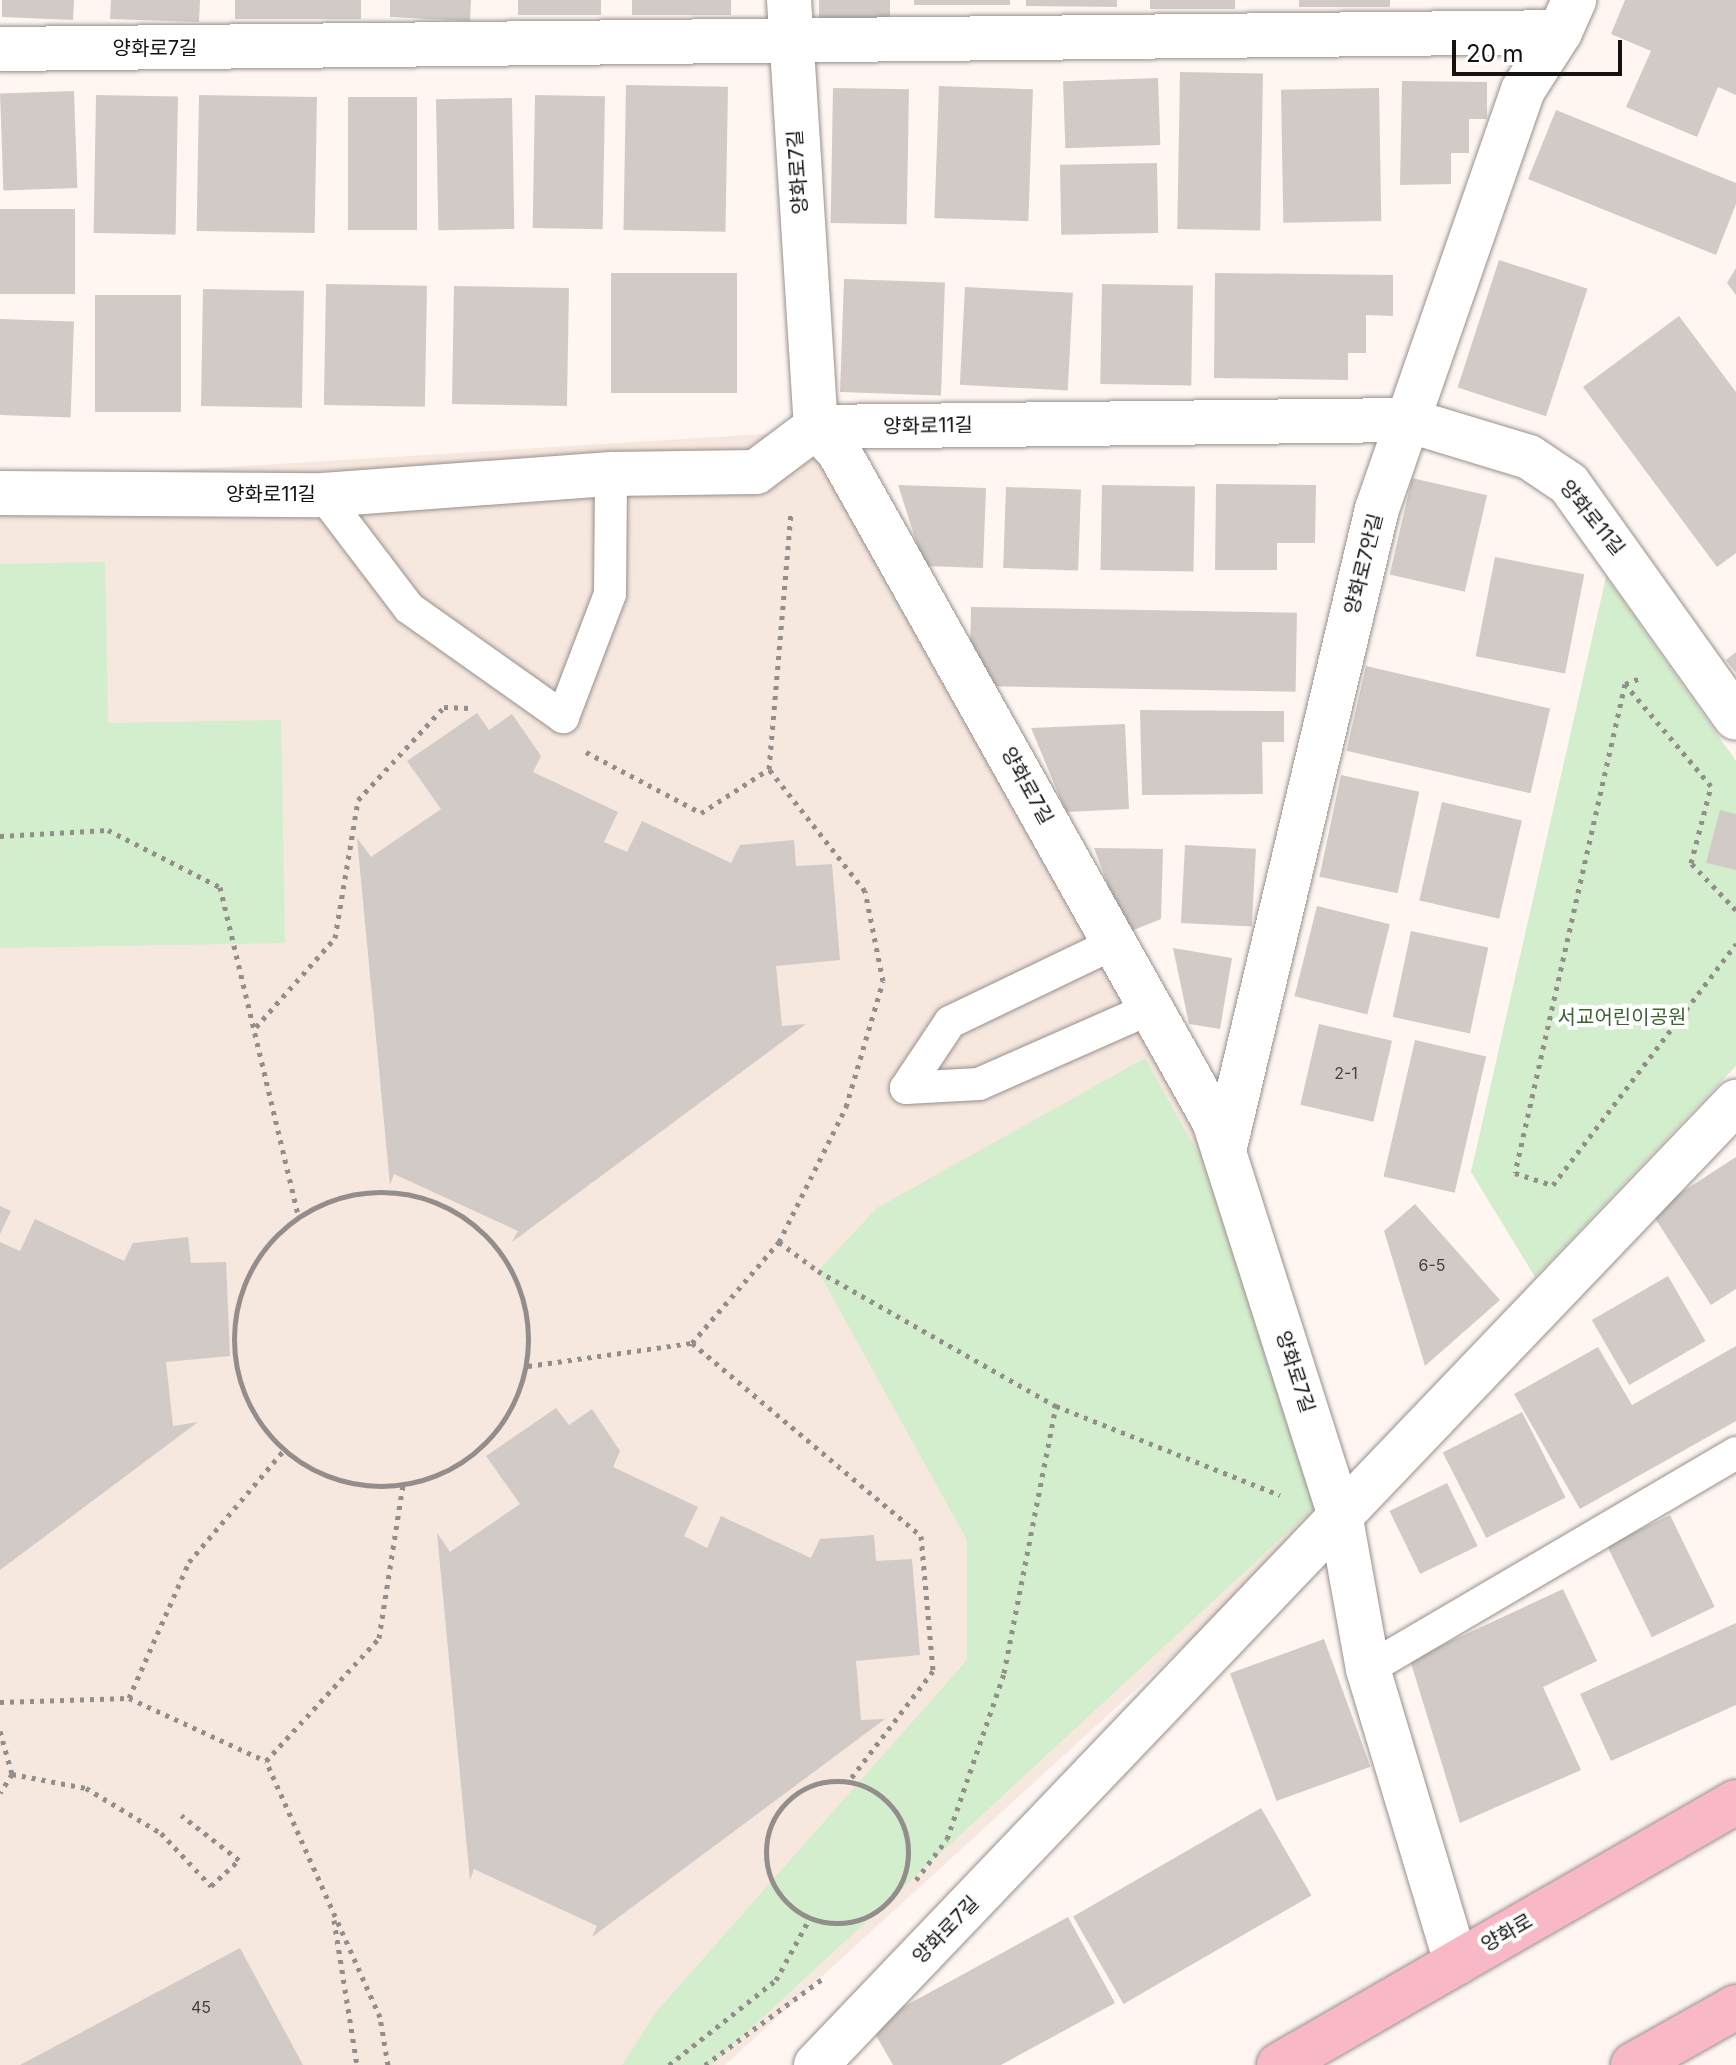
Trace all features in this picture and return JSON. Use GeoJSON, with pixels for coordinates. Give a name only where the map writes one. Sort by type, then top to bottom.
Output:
{"type":"FeatureCollection","features":[{"type":"Feature","properties":{"kind":"main road","name":"양화로"},"geometry":{"type":"LineString","coordinates":[[1279,2065],[1736,1802]]}},
{"type":"Feature","properties":{"kind":"main road"},"geometry":{"type":"LineString","coordinates":[[1633,2065],[1736,2007]]}},
{"type":"Feature","properties":{"kind":"street","name":"양화로7길"},"geometry":{"type":"LineString","coordinates":[[0,49],[789,21],[1567,16]]}},
{"type":"Feature","properties":{"kind":"street","name":"양화로7안길"},"geometry":{"type":"LineString","coordinates":[[1224,1151],[1377,509],[1523,90],[1567,16]]}},
{"type":"Feature","properties":{"kind":"street","name":"양화로7길"},"geometry":{"type":"LineString","coordinates":[[789,21],[816,427],[839,452],[1214,1121],[1338,1510],[1368,1669],[1456,1963]]}},
{"type":"Feature","properties":{"kind":"street","name":"양화로11길"},"geometry":{"type":"LineString","coordinates":[[816,427],[1407,420],[1529,457],[1569,484],[1736,718]]}},
{"type":"Feature","properties":{"kind":"street"},"geometry":{"type":"LineString","coordinates":[[756,472],[816,427]]}},
{"type":"Feature","properties":{"kind":"street","name":"양화로11길"},"geometry":{"type":"LineString","coordinates":[[0,493],[323,495],[611,474],[756,472]]}},
{"type":"Feature","properties":{"kind":"street","name":"양화로7길"},"geometry":{"type":"LineString","coordinates":[[816,2065],[1338,1510],[1736,1102]]}},
{"type":"Feature","properties":{"kind":"lane"},"geometry":{"type":"LineString","coordinates":[[323,495],[409,608],[563,717],[610,594],[611,474]]}},
{"type":"Feature","properties":{"kind":"lane"},"geometry":{"type":"LineString","coordinates":[[1115,943],[950,1022],[906,1088],[979,1084],[1151,1008]]}},
{"type":"Feature","properties":{"kind":"lane"},"geometry":{"type":"LineString","coordinates":[[1368,1669],[1736,1453]]}},
{"type":"Feature","properties":{"kind":"path"},"geometry":{"type":"LineString","coordinates":[[528,1366],[692,1343],[779,1242],[846,1107],[883,981],[865,891],[769,769],[794,466],[756,472]]}},
{"type":"Feature","properties":{"kind":"path"},"geometry":{"type":"LineString","coordinates":[[1736,910],[1691,863],[1711,786],[1625,684],[1515,1173],[1553,1185],[1736,944]]}},
{"type":"Feature","properties":{"kind":"path"},"geometry":{"type":"LineString","coordinates":[[256,1027],[335,938],[358,800],[444,707],[486,709]]}},
{"type":"Feature","properties":{"kind":"path"},"geometry":{"type":"LineString","coordinates":[[579,747],[701,813],[769,769]]}},
{"type":"Feature","properties":{"kind":"path"},"geometry":{"type":"LineString","coordinates":[[0,836],[108,830],[220,887],[256,1027],[298,1215]]}},
{"type":"Feature","properties":{"kind":"path"},"geometry":{"type":"LineString","coordinates":[[393,1191],[441,1203],[483,1231],[513,1270],[528,1317],[528,1366],[512,1409],[484,1446],[447,1472],[403,1485],[361,1485],[319,1473],[284,1450],[254,1416],[237,1374],[233,1329],[243,1285],[265,1246],[298,1215],[343,1195],[393,1191]]}},
{"type":"Feature","properties":{"kind":"path"},"geometry":{"type":"LineString","coordinates":[[779,1242],[818,1271],[1056,1406],[1314,1508],[1338,1510]]}},
{"type":"Feature","properties":{"kind":"path"},"geometry":{"type":"LineString","coordinates":[[692,1343],[921,1536],[933,1671],[849,1781]]}},
{"type":"Feature","properties":{"kind":"path"},"geometry":{"type":"LineString","coordinates":[[912,1886],[947,1839],[1004,1673],[1056,1406]]}},
{"type":"Feature","properties":{"kind":"path"},"geometry":{"type":"LineString","coordinates":[[129,1698],[189,1562],[284,1450]]}},
{"type":"Feature","properties":{"kind":"path"},"geometry":{"type":"LineString","coordinates":[[266,1761],[379,1638],[403,1485]]}},
{"type":"Feature","properties":{"kind":"path"},"geometry":{"type":"LineString","coordinates":[[0,1702],[129,1698],[266,1761],[380,2017],[388,2065]]}},
{"type":"Feature","properties":{"kind":"path"},"geometry":{"type":"LineString","coordinates":[[0,1731],[12,1774],[0,1793]]}},
{"type":"Feature","properties":{"kind":"path"},"geometry":{"type":"LineString","coordinates":[[12,1774],[86,1788],[161,1833],[211,1886],[239,1860],[181,1815]]}},
{"type":"Feature","properties":{"kind":"path"},"geometry":{"type":"LineString","coordinates":[[849,1781],[872,1790],[890,1804],[903,1825],[908,1848],[906,1872],[895,1893],[879,1909],[857,1920],[834,1922],[810,1918],[791,1906],[776,1888],[767,1866],[766,1844],[773,1821],[786,1803],[804,1788],[826,1782],[849,1781]]}},
{"type":"Feature","properties":{"kind":"path"},"geometry":{"type":"LineString","coordinates":[[333,1911],[357,2065]]}},
{"type":"Feature","properties":{"kind":"path"},"geometry":{"type":"LineString","coordinates":[[669,2065],[776,1980],[810,1918]]}},
{"type":"Feature","properties":{"kind":"path"},"geometry":{"type":"LineString","coordinates":[[705,2065],[831,1973]]}},
{"type":"Feature","properties":{"kind":"shaded area"},"geometry":{"type":"Polygon","coordinates":[[[813,431],[1213,1155],[1328,1514],[725,2065],[0,2065],[0,481],[813,431]]]}},
{"type":"Feature","properties":{"kind":"green space"},"geometry":{"type":"Polygon","coordinates":[[[105,562],[108,723],[281,720],[285,943],[0,948],[0,564],[105,562]]]}},
{"type":"Feature","properties":{"kind":"green space","name":"서교어린이공원"},"geometry":{"type":"Polygon","coordinates":[[[1606,577],[1736,761],[1736,1066],[1535,1277],[1471,1172],[1606,577]]]}},
{"type":"Feature","properties":{"kind":"green space"},"geometry":{"type":"Polygon","coordinates":[[[1145,1058],[1200,1157],[1314,1508],[711,2065],[622,2065],[657,2011],[967,1660],[967,1540],[818,1271],[877,1208],[1145,1058]]]}},
{"type":"Feature","properties":{"kind":"building"},"geometry":{"type":"Polygon","coordinates":[[[2,0],[74,0],[73,20],[2,17],[2,0]]]}},
{"type":"Feature","properties":{"kind":"building"},"geometry":{"type":"Polygon","coordinates":[[[111,0],[200,0],[199,22],[110,19],[111,0]]]}},
{"type":"Feature","properties":{"kind":"building"},"geometry":{"type":"Polygon","coordinates":[[[235,0],[361,0],[361,19],[235,19],[235,0]]]}},
{"type":"Feature","properties":{"kind":"building"},"geometry":{"type":"Polygon","coordinates":[[[390,0],[471,0],[470,21],[390,17],[390,0]]]}},
{"type":"Feature","properties":{"kind":"building"},"geometry":{"type":"Polygon","coordinates":[[[518,0],[601,0],[601,15],[518,15],[518,0]]]}},
{"type":"Feature","properties":{"kind":"building"},"geometry":{"type":"Polygon","coordinates":[[[632,0],[731,0],[731,15],[632,15],[632,0]]]}},
{"type":"Feature","properties":{"kind":"building"},"geometry":{"type":"Polygon","coordinates":[[[819,0],[890,0],[890,18],[819,18],[819,0]]]}},
{"type":"Feature","properties":{"kind":"building"},"geometry":{"type":"Polygon","coordinates":[[[914,0],[1010,0],[1010,5],[914,5],[914,0]]]}},
{"type":"Feature","properties":{"kind":"building"},"geometry":{"type":"Polygon","coordinates":[[[1026,0],[1117,0],[1117,7],[1026,6],[1026,0]]]}},
{"type":"Feature","properties":{"kind":"building"},"geometry":{"type":"Polygon","coordinates":[[[1150,0],[1235,0],[1235,9],[1150,9],[1150,0]]]}},
{"type":"Feature","properties":{"kind":"building"},"geometry":{"type":"Polygon","coordinates":[[[1299,0],[1390,0],[1390,7],[1299,7],[1299,0]]]}},
{"type":"Feature","properties":{"kind":"building"},"geometry":{"type":"Polygon","coordinates":[[[1625,0],[1736,0],[1736,95],[1718,87],[1697,137],[1626,107],[1651,51],[1611,34],[1625,0]]]}},
{"type":"Feature","properties":{"kind":"building"},"geometry":{"type":"Polygon","coordinates":[[[1180,72],[1263,73],[1260,230],[1177,229],[1180,72]]]}},
{"type":"Feature","properties":{"kind":"building"},"geometry":{"type":"Polygon","coordinates":[[[1158,78],[1160,145],[1065,148],[1063,81],[1158,78]]]}},
{"type":"Feature","properties":{"kind":"building"},"geometry":{"type":"Polygon","coordinates":[[[1402,81],[1487,82],[1487,119],[1469,119],[1469,153],[1451,153],[1451,184],[1400,185],[1402,81]]]}},
{"type":"Feature","properties":{"kind":"building"},"geometry":{"type":"Polygon","coordinates":[[[626,85],[728,87],[725,232],[623,230],[626,85]]]}},
{"type":"Feature","properties":{"kind":"building"},"geometry":{"type":"Polygon","coordinates":[[[939,86],[1033,89],[1028,221],[934,218],[939,86]]]}},
{"type":"Feature","properties":{"kind":"building"},"geometry":{"type":"Polygon","coordinates":[[[833,88],[909,89],[907,224],[831,223],[833,88]]]}},
{"type":"Feature","properties":{"kind":"building"},"geometry":{"type":"Polygon","coordinates":[[[1379,88],[1381,221],[1283,223],[1281,90],[1379,88]]]}},
{"type":"Feature","properties":{"kind":"building"},"geometry":{"type":"Polygon","coordinates":[[[74,91],[77,188],[3,191],[0,94],[74,91]]]}},
{"type":"Feature","properties":{"kind":"building"},"geometry":{"type":"Polygon","coordinates":[[[96,95],[178,96],[176,234],[94,233],[96,95]]]}},
{"type":"Feature","properties":{"kind":"building"},"geometry":{"type":"Polygon","coordinates":[[[199,95],[317,97],[315,233],[197,231],[199,95]]]}},
{"type":"Feature","properties":{"kind":"building"},"geometry":{"type":"Polygon","coordinates":[[[535,95],[605,96],[603,229],[533,228],[535,95]]]}},
{"type":"Feature","properties":{"kind":"building"},"geometry":{"type":"Polygon","coordinates":[[[348,97],[417,97],[417,230],[348,230],[348,97]]]}},
{"type":"Feature","properties":{"kind":"building"},"geometry":{"type":"Polygon","coordinates":[[[512,98],[514,229],[438,230],[436,99],[512,98]]]}},
{"type":"Feature","properties":{"kind":"building"},"geometry":{"type":"Polygon","coordinates":[[[1556,110],[1736,183],[1736,204],[1716,255],[1528,179],[1556,110]]]}},
{"type":"Feature","properties":{"kind":"building"},"geometry":{"type":"Polygon","coordinates":[[[1157,163],[1158,233],[1061,235],[1060,165],[1157,163]]]}},
{"type":"Feature","properties":{"kind":"building"},"geometry":{"type":"Polygon","coordinates":[[[0,209],[75,209],[75,294],[0,294],[0,209]]]}},
{"type":"Feature","properties":{"kind":"building"},"geometry":{"type":"Polygon","coordinates":[[[1499,260],[1587,289],[1546,416],[1458,387],[1499,260]]]}},
{"type":"Feature","properties":{"kind":"building"},"geometry":{"type":"Polygon","coordinates":[[[1736,268],[1736,295],[1727,283],[1736,268]]]}},
{"type":"Feature","properties":{"kind":"building"},"geometry":{"type":"Polygon","coordinates":[[[611,273],[737,273],[737,393],[611,393],[611,273]]]}},
{"type":"Feature","properties":{"kind":"building"},"geometry":{"type":"Polygon","coordinates":[[[1215,273],[1393,275],[1393,316],[1366,315],[1366,353],[1348,353],[1348,380],[1214,378],[1215,273]]]}},
{"type":"Feature","properties":{"kind":"building"},"geometry":{"type":"Polygon","coordinates":[[[844,279],[945,283],[941,395],[840,392],[844,279]]]}},
{"type":"Feature","properties":{"kind":"building"},"geometry":{"type":"Polygon","coordinates":[[[326,284],[427,286],[425,407],[324,405],[326,284]]]}},
{"type":"Feature","properties":{"kind":"building"},"geometry":{"type":"Polygon","coordinates":[[[1102,284],[1193,286],[1191,386],[1100,384],[1102,284]]]}},
{"type":"Feature","properties":{"kind":"building"},"geometry":{"type":"Polygon","coordinates":[[[454,286],[569,288],[567,406],[452,404],[454,286]]]}},
{"type":"Feature","properties":{"kind":"building"},"geometry":{"type":"Polygon","coordinates":[[[965,287],[1073,293],[1068,391],[960,385],[965,287]]]}},
{"type":"Feature","properties":{"kind":"building"},"geometry":{"type":"Polygon","coordinates":[[[203,289],[304,291],[302,408],[201,406],[203,289]]]}},
{"type":"Feature","properties":{"kind":"building"},"geometry":{"type":"Polygon","coordinates":[[[95,295],[181,295],[181,412],[95,412],[95,295]]]}},
{"type":"Feature","properties":{"kind":"building"},"geometry":{"type":"Polygon","coordinates":[[[1679,316],[1736,392],[1736,553],[1717,567],[1583,387],[1679,316]]]}},
{"type":"Feature","properties":{"kind":"building"},"geometry":{"type":"Polygon","coordinates":[[[0,319],[74,322],[71,418],[0,415],[0,319]]]}},
{"type":"Feature","properties":{"kind":"building"},"geometry":{"type":"Polygon","coordinates":[[[1412,478],[1487,495],[1465,592],[1390,574],[1412,478]]]}},
{"type":"Feature","properties":{"kind":"building"},"geometry":{"type":"Polygon","coordinates":[[[1216,484],[1316,485],[1315,543],[1277,543],[1277,570],[1215,570],[1216,484]]]}},
{"type":"Feature","properties":{"kind":"building"},"geometry":{"type":"Polygon","coordinates":[[[898,485],[986,488],[983,568],[924,566],[898,485]]]}},
{"type":"Feature","properties":{"kind":"building"},"geometry":{"type":"Polygon","coordinates":[[[1102,485],[1195,487],[1194,572],[1101,570],[1102,485]]]}},
{"type":"Feature","properties":{"kind":"building"},"geometry":{"type":"Polygon","coordinates":[[[1006,487],[1081,490],[1078,571],[1003,568],[1006,487]]]}},
{"type":"Feature","properties":{"kind":"building"},"geometry":{"type":"Polygon","coordinates":[[[1495,557],[1584,574],[1565,674],[1476,656],[1495,557]]]}},
{"type":"Feature","properties":{"kind":"building"},"geometry":{"type":"Polygon","coordinates":[[[971,607],[1297,613],[1296,692],[970,686],[971,607]]]}},
{"type":"Feature","properties":{"kind":"building"},"geometry":{"type":"Polygon","coordinates":[[[1736,652],[1736,673],[1726,660],[1736,652]]]}},
{"type":"Feature","properties":{"kind":"building"},"geometry":{"type":"Polygon","coordinates":[[[1366,666],[1550,709],[1531,793],[1346,751],[1366,666]]]}},
{"type":"Feature","properties":{"kind":"building"},"geometry":{"type":"Polygon","coordinates":[[[1140,710],[1284,711],[1284,742],[1262,742],[1263,794],[1142,795],[1140,710]]]}},
{"type":"Feature","properties":{"kind":"building"},"geometry":{"type":"Polygon","coordinates":[[[477,713],[489,730],[512,714],[541,756],[533,772],[618,812],[604,842],[627,852],[642,821],[731,863],[740,845],[794,840],[796,866],[832,864],[840,960],[776,966],[782,1026],[806,1024],[512,1242],[518,1231],[394,1174],[390,1185],[357,838],[371,857],[441,809],[407,761],[477,713]]]}},
{"type":"Feature","properties":{"kind":"building"},"geometry":{"type":"Polygon","coordinates":[[[1125,724],[1129,809],[1066,812],[1031,728],[1125,724]]]}},
{"type":"Feature","properties":{"kind":"building"},"geometry":{"type":"Polygon","coordinates":[[[1341,775],[1419,792],[1398,893],[1319,877],[1341,775]]]}},
{"type":"Feature","properties":{"kind":"building"},"geometry":{"type":"Polygon","coordinates":[[[1442,802],[1522,820],[1499,919],[1419,900],[1442,802]]]}},
{"type":"Feature","properties":{"kind":"building"},"geometry":{"type":"Polygon","coordinates":[[[1720,810],[1736,814],[1736,870],[1706,863],[1720,810]]]}},
{"type":"Feature","properties":{"kind":"building"},"geometry":{"type":"Polygon","coordinates":[[[1185,845],[1256,849],[1252,927],[1181,923],[1185,845]]]}},
{"type":"Feature","properties":{"kind":"building"},"geometry":{"type":"Polygon","coordinates":[[[1094,848],[1163,849],[1161,919],[1126,933],[1094,848]]]}},
{"type":"Feature","properties":{"kind":"building"},"geometry":{"type":"Polygon","coordinates":[[[1317,906],[1390,924],[1367,1014],[1295,996],[1317,906]]]}},
{"type":"Feature","properties":{"kind":"building"},"geometry":{"type":"Polygon","coordinates":[[[1411,931],[1488,947],[1470,1034],[1393,1017],[1411,931]]]}},
{"type":"Feature","properties":{"kind":"building"},"geometry":{"type":"Polygon","coordinates":[[[1173,948],[1232,958],[1220,1029],[1189,1024],[1173,948]]]}},
{"type":"Feature","properties":{"kind":"building"},"geometry":{"type":"Polygon","coordinates":[[[1319,1024],[1392,1041],[1373,1122],[1300,1105],[1319,1024]]]}},
{"type":"Feature","properties":{"kind":"building"},"geometry":{"type":"Polygon","coordinates":[[[1415,1040],[1486,1056],[1455,1193],[1384,1176],[1415,1040]]]}},
{"type":"Feature","properties":{"kind":"building"},"geometry":{"type":"Polygon","coordinates":[[[1736,1157],[1736,1289],[1711,1305],[1651,1212],[1736,1157]]]}},
{"type":"Feature","properties":{"kind":"building"},"geometry":{"type":"Polygon","coordinates":[[[1415,1204],[1500,1300],[1425,1366],[1384,1231],[1415,1204]]]}},
{"type":"Feature","properties":{"kind":"building"},"geometry":{"type":"Polygon","coordinates":[[[0,1206],[11,1211],[0,1234],[0,1206]]]}},
{"type":"Feature","properties":{"kind":"building"},"geometry":{"type":"Polygon","coordinates":[[[35,1219],[124,1261],[133,1243],[188,1237],[191,1263],[226,1262],[230,1356],[166,1362],[173,1426],[198,1422],[0,1570],[0,1242],[20,1251],[35,1219]]]}},
{"type":"Feature","properties":{"kind":"building"},"geometry":{"type":"Polygon","coordinates":[[[1668,1276],[1706,1341],[1629,1385],[1592,1320],[1668,1276]]]}},
{"type":"Feature","properties":{"kind":"building"},"geometry":{"type":"Polygon","coordinates":[[[1736,1346],[1736,1421],[1580,1509],[1514,1394],[1598,1347],[1632,1405],[1736,1346]]]}},
{"type":"Feature","properties":{"kind":"building"},"geometry":{"type":"Polygon","coordinates":[[[556,1408],[569,1425],[592,1409],[620,1451],[613,1467],[698,1507],[684,1536],[707,1548],[721,1516],[811,1558],[820,1539],[874,1535],[876,1561],[912,1559],[920,1655],[856,1661],[861,1720],[885,1719],[592,1937],[597,1926],[474,1869],[470,1880],[437,1533],[450,1552],[520,1504],[486,1456],[556,1408]]]}},
{"type":"Feature","properties":{"kind":"building"},"geometry":{"type":"Polygon","coordinates":[[[1522,1412],[1566,1498],[1486,1538],[1443,1452],[1522,1412]]]}},
{"type":"Feature","properties":{"kind":"building"},"geometry":{"type":"Polygon","coordinates":[[[1447,1483],[1478,1546],[1420,1574],[1389,1511],[1447,1483]]]}},
{"type":"Feature","properties":{"kind":"building"},"geometry":{"type":"Polygon","coordinates":[[[1670,1515],[1715,1607],[1652,1637],[1607,1546],[1670,1515]]]}},
{"type":"Feature","properties":{"kind":"building"},"geometry":{"type":"Polygon","coordinates":[[[1563,1589],[1597,1661],[1543,1687],[1581,1770],[1460,1823],[1410,1660],[1563,1589]]]}},
{"type":"Feature","properties":{"kind":"building"},"geometry":{"type":"Polygon","coordinates":[[[1736,1623],[1736,1705],[1611,1761],[1580,1694],[1736,1623]]]}},
{"type":"Feature","properties":{"kind":"building"},"geometry":{"type":"Polygon","coordinates":[[[1324,1639],[1371,1767],[1277,1801],[1230,1673],[1324,1639]]]}},
{"type":"Feature","properties":{"kind":"building"},"geometry":{"type":"Polygon","coordinates":[[[1261,1808],[1312,1895],[1124,2004],[1073,1916],[1261,1808]]]}},
{"type":"Feature","properties":{"kind":"building"},"geometry":{"type":"Polygon","coordinates":[[[1068,1917],[1115,2003],[1001,2065],[893,2065],[870,2025],[1068,1917]]]}},
{"type":"Feature","properties":{"kind":"building"},"geometry":{"type":"Polygon","coordinates":[[[240,1948],[303,2065],[20,2065],[240,1948]]]}}]}
